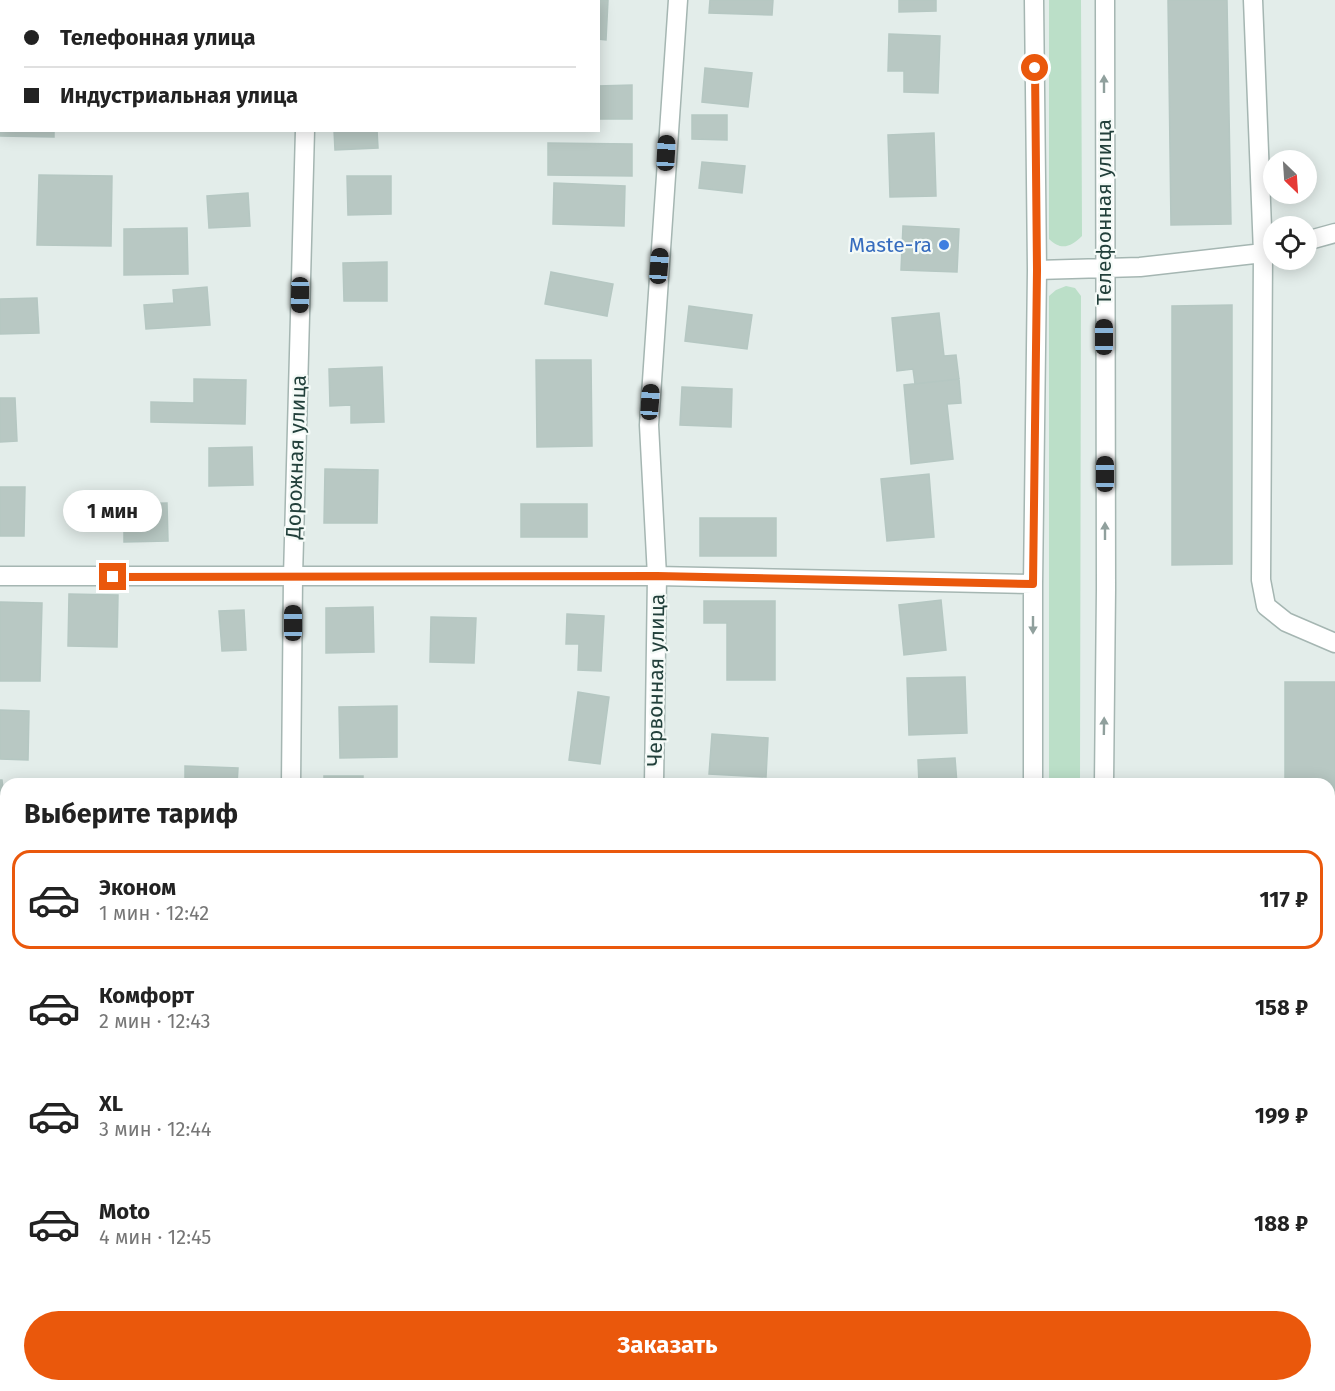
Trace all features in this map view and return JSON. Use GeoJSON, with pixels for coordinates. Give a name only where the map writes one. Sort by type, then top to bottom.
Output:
{"type":"FeatureCollection","features":[{"type":"Feature","properties":{"kind":"street","name":"Червонная улица"},"geometry":{"type":"LineString","coordinates":[[654,778],[657,576],[649,425],[678,0]]}},
{"type":"Feature","properties":{"kind":"street"},"geometry":{"type":"LineString","coordinates":[[1033,778],[1037,270],[1034,0]]}},
{"type":"Feature","properties":{"kind":"street","name":"Телефонная улица"},"geometry":{"type":"LineString","coordinates":[[1104,778],[1105,0]]}},
{"type":"Feature","properties":{"kind":"street"},"geometry":{"type":"LineString","coordinates":[[1252,0],[1266,216]]}},
{"type":"Feature","properties":{"kind":"street","name":"Дорожная улица"},"geometry":{"type":"LineString","coordinates":[[291,778],[293,577],[305,132]]}},
{"type":"Feature","properties":{"kind":"street"},"geometry":{"type":"LineString","coordinates":[[1317,238],[1335,233]]}},
{"type":"Feature","properties":{"kind":"street"},"geometry":{"type":"LineString","coordinates":[[1037,270],[1140,267],[1263,253]]}},
{"type":"Feature","properties":{"kind":"street"},"geometry":{"type":"LineString","coordinates":[[1268,270],[1261,580],[1266,606],[1286,622],[1335,643]]}},
{"type":"Feature","properties":{"kind":"street"},"geometry":{"type":"LineString","coordinates":[[0,576],[657,576],[1033,584]]}},
{"type":"Feature","properties":{"kind":"green space"},"geometry":{"type":"Polygon","coordinates":[[[1049,0],[1081,0],[1082,236],[1066,246],[1053,243],[1049,239],[1049,0]]]}},
{"type":"Feature","properties":{"kind":"green space"},"geometry":{"type":"Polygon","coordinates":[[[1066,286],[1075,288],[1081,296],[1080,778],[1049,778],[1049,296],[1066,286]]]}},
{"type":"Feature","properties":{"kind":"building"},"geometry":{"type":"Polygon","coordinates":[[[600,0],[608,0],[606,40],[600,39],[600,0]]]}},
{"type":"Feature","properties":{"kind":"building"},"geometry":{"type":"Polygon","coordinates":[[[710,0],[773,0],[772,15],[709,13],[710,0]]]}},
{"type":"Feature","properties":{"kind":"building"},"geometry":{"type":"Polygon","coordinates":[[[899,0],[936,0],[936,11],[899,12],[899,0]]]}},
{"type":"Feature","properties":{"kind":"building"},"geometry":{"type":"Polygon","coordinates":[[[1168,0],[1227,0],[1231,224],[1171,225],[1168,0]]]}},
{"type":"Feature","properties":{"kind":"building"},"geometry":{"type":"Polygon","coordinates":[[[889,34],[940,36],[938,93],[904,92],[904,71],[888,71],[889,34]]]}},
{"type":"Feature","properties":{"kind":"building"},"geometry":{"type":"Polygon","coordinates":[[[705,68],[752,73],[748,107],[702,102],[705,68]]]}},
{"type":"Feature","properties":{"kind":"building"},"geometry":{"type":"Polygon","coordinates":[[[632,85],[632,119],[600,119],[600,86],[632,85]]]}},
{"type":"Feature","properties":{"kind":"building"},"geometry":{"type":"Polygon","coordinates":[[[692,115],[727,115],[727,140],[692,139],[692,115]]]}},
{"type":"Feature","properties":{"kind":"building"},"geometry":{"type":"Polygon","coordinates":[[[0,132],[54,132],[54,137],[0,136],[0,132]]]}},
{"type":"Feature","properties":{"kind":"building"},"geometry":{"type":"Polygon","coordinates":[[[334,132],[377,132],[378,148],[335,150],[334,132]]]}},
{"type":"Feature","properties":{"kind":"building"},"geometry":{"type":"Polygon","coordinates":[[[934,133],[936,196],[890,197],[888,135],[934,133]]]}},
{"type":"Feature","properties":{"kind":"building"},"geometry":{"type":"Polygon","coordinates":[[[548,143],[632,144],[632,176],[548,175],[548,143]]]}},
{"type":"Feature","properties":{"kind":"building"},"geometry":{"type":"Polygon","coordinates":[[[702,162],[745,166],[742,193],[699,188],[702,162]]]}},
{"type":"Feature","properties":{"kind":"building"},"geometry":{"type":"Polygon","coordinates":[[[39,175],[112,176],[111,246],[37,245],[39,175]]]}},
{"type":"Feature","properties":{"kind":"building"},"geometry":{"type":"Polygon","coordinates":[[[347,176],[391,176],[391,214],[348,215],[347,176]]]}},
{"type":"Feature","properties":{"kind":"building"},"geometry":{"type":"Polygon","coordinates":[[[554,183],[625,186],[624,226],[553,224],[554,183]]]}},
{"type":"Feature","properties":{"kind":"building"},"geometry":{"type":"Polygon","coordinates":[[[248,193],[250,226],[209,228],[207,196],[248,193]]]}},
{"type":"Feature","properties":{"kind":"building"},"geometry":{"type":"Polygon","coordinates":[[[903,226],[959,229],[957,272],[901,270],[903,226]]]}},
{"type":"Feature","properties":{"kind":"building"},"geometry":{"type":"Polygon","coordinates":[[[187,228],[188,274],[124,275],[124,229],[187,228]]]}},
{"type":"Feature","properties":{"kind":"building"},"geometry":{"type":"Polygon","coordinates":[[[387,262],[387,301],[344,301],[343,263],[387,262]]]}},
{"type":"Feature","properties":{"kind":"building"},"geometry":{"type":"Polygon","coordinates":[[[551,272],[613,284],[607,316],[545,304],[551,272]]]}},
{"type":"Feature","properties":{"kind":"building"},"geometry":{"type":"Polygon","coordinates":[[[207,287],[210,325],[146,329],[144,305],[174,303],[173,290],[207,287]]]}},
{"type":"Feature","properties":{"kind":"building"},"geometry":{"type":"Polygon","coordinates":[[[37,298],[39,333],[0,334],[0,299],[37,298]]]}},
{"type":"Feature","properties":{"kind":"building"},"geometry":{"type":"Polygon","coordinates":[[[1232,305],[1232,564],[1172,565],[1172,306],[1232,305]]]}},
{"type":"Feature","properties":{"kind":"building"},"geometry":{"type":"Polygon","coordinates":[[[689,306],[752,315],[747,349],[685,341],[689,306]]]}},
{"type":"Feature","properties":{"kind":"building"},"geometry":{"type":"Polygon","coordinates":[[[939,313],[944,356],[956,355],[959,379],[915,384],[913,369],[897,371],[892,318],[939,313]]]}},
{"type":"Feature","properties":{"kind":"building"},"geometry":{"type":"Polygon","coordinates":[[[536,360],[591,360],[592,446],[537,447],[536,360]]]}},
{"type":"Feature","properties":{"kind":"building"},"geometry":{"type":"Polygon","coordinates":[[[382,367],[384,422],[351,423],[351,405],[330,406],[329,369],[382,367]]]}},
{"type":"Feature","properties":{"kind":"building"},"geometry":{"type":"Polygon","coordinates":[[[194,379],[246,380],[245,424],[151,422],[151,402],[194,403],[194,379]]]}},
{"type":"Feature","properties":{"kind":"building"},"geometry":{"type":"Polygon","coordinates":[[[959,379],[961,403],[947,404],[953,459],[911,464],[904,385],[959,379]]]}},
{"type":"Feature","properties":{"kind":"building"},"geometry":{"type":"Polygon","coordinates":[[[682,387],[732,389],[731,427],[680,425],[682,387]]]}},
{"type":"Feature","properties":{"kind":"building"},"geometry":{"type":"Polygon","coordinates":[[[0,398],[15,398],[17,441],[0,442],[0,398]]]}},
{"type":"Feature","properties":{"kind":"building"},"geometry":{"type":"Polygon","coordinates":[[[252,447],[253,485],[209,486],[209,448],[252,447]]]}},
{"type":"Feature","properties":{"kind":"building"},"geometry":{"type":"Polygon","coordinates":[[[325,469],[378,470],[377,523],[324,523],[325,469]]]}},
{"type":"Feature","properties":{"kind":"building"},"geometry":{"type":"Polygon","coordinates":[[[929,474],[934,537],[887,541],[881,479],[929,474]]]}},
{"type":"Feature","properties":{"kind":"building"},"geometry":{"type":"Polygon","coordinates":[[[0,487],[25,487],[24,536],[0,536],[0,487]]]}},
{"type":"Feature","properties":{"kind":"building"},"geometry":{"type":"Polygon","coordinates":[[[167,503],[168,541],[124,542],[124,504],[167,503]]]}},
{"type":"Feature","properties":{"kind":"building"},"geometry":{"type":"Polygon","coordinates":[[[521,504],[587,504],[587,537],[521,537],[521,504]]]}},
{"type":"Feature","properties":{"kind":"building"},"geometry":{"type":"Polygon","coordinates":[[[700,518],[776,518],[776,556],[700,556],[700,518]]]}},
{"type":"Feature","properties":{"kind":"building"},"geometry":{"type":"Polygon","coordinates":[[[69,594],[118,595],[117,647],[68,646],[69,594]]]}},
{"type":"Feature","properties":{"kind":"building"},"geometry":{"type":"Polygon","coordinates":[[[941,600],[946,650],[904,655],[899,605],[941,600]]]}},
{"type":"Feature","properties":{"kind":"building"},"geometry":{"type":"Polygon","coordinates":[[[704,601],[775,601],[775,680],[727,680],[727,623],[704,623],[704,601]]]}},
{"type":"Feature","properties":{"kind":"building"},"geometry":{"type":"Polygon","coordinates":[[[0,602],[42,603],[40,681],[0,681],[0,602]]]}},
{"type":"Feature","properties":{"kind":"building"},"geometry":{"type":"Polygon","coordinates":[[[373,607],[374,652],[326,653],[326,608],[373,607]]]}},
{"type":"Feature","properties":{"kind":"building"},"geometry":{"type":"Polygon","coordinates":[[[244,610],[246,650],[222,651],[219,611],[244,610]]]}},
{"type":"Feature","properties":{"kind":"building"},"geometry":{"type":"Polygon","coordinates":[[[567,614],[604,616],[601,671],[578,670],[579,644],[566,644],[567,614]]]}},
{"type":"Feature","properties":{"kind":"building"},"geometry":{"type":"Polygon","coordinates":[[[431,617],[476,618],[474,663],[430,662],[431,617]]]}},
{"type":"Feature","properties":{"kind":"building"},"geometry":{"type":"Polygon","coordinates":[[[965,677],[967,733],[909,735],[907,678],[965,677]]]}},
{"type":"Feature","properties":{"kind":"building"},"geometry":{"type":"Polygon","coordinates":[[[1285,682],[1335,682],[1335,778],[1285,778],[1285,682]]]}},
{"type":"Feature","properties":{"kind":"building"},"geometry":{"type":"Polygon","coordinates":[[[578,692],[609,697],[600,764],[569,760],[578,692]]]}},
{"type":"Feature","properties":{"kind":"building"},"geometry":{"type":"Polygon","coordinates":[[[397,706],[397,757],[340,758],[339,707],[397,706]]]}},
{"type":"Feature","properties":{"kind":"building"},"geometry":{"type":"Polygon","coordinates":[[[0,710],[29,711],[28,760],[0,759],[0,710]]]}},
{"type":"Feature","properties":{"kind":"building"},"geometry":{"type":"Polygon","coordinates":[[[712,734],[768,738],[766,777],[709,774],[712,734]]]}},
{"type":"Feature","properties":{"kind":"building"},"geometry":{"type":"Polygon","coordinates":[[[955,758],[957,778],[919,778],[918,760],[955,758]]]}},
{"type":"Feature","properties":{"kind":"building"},"geometry":{"type":"Polygon","coordinates":[[[185,766],[238,768],[237,778],[185,778],[185,766]]]}},
{"type":"Feature","properties":{"kind":"building"},"geometry":{"type":"Polygon","coordinates":[[[324,776],[363,776],[363,778],[324,778],[324,776]]]}},
{"type":"Feature","properties":{"kind":"place","name":"Maste-ra"},"geometry":{"type":"Point","coordinates":[944,245]}},
{"type":"Feature","properties":{"kind":"route"},"geometry":{"type":"LineString","coordinates":[[113,577],[657,576],[1033,584],[1037,270],[1035,68]]}}]}
